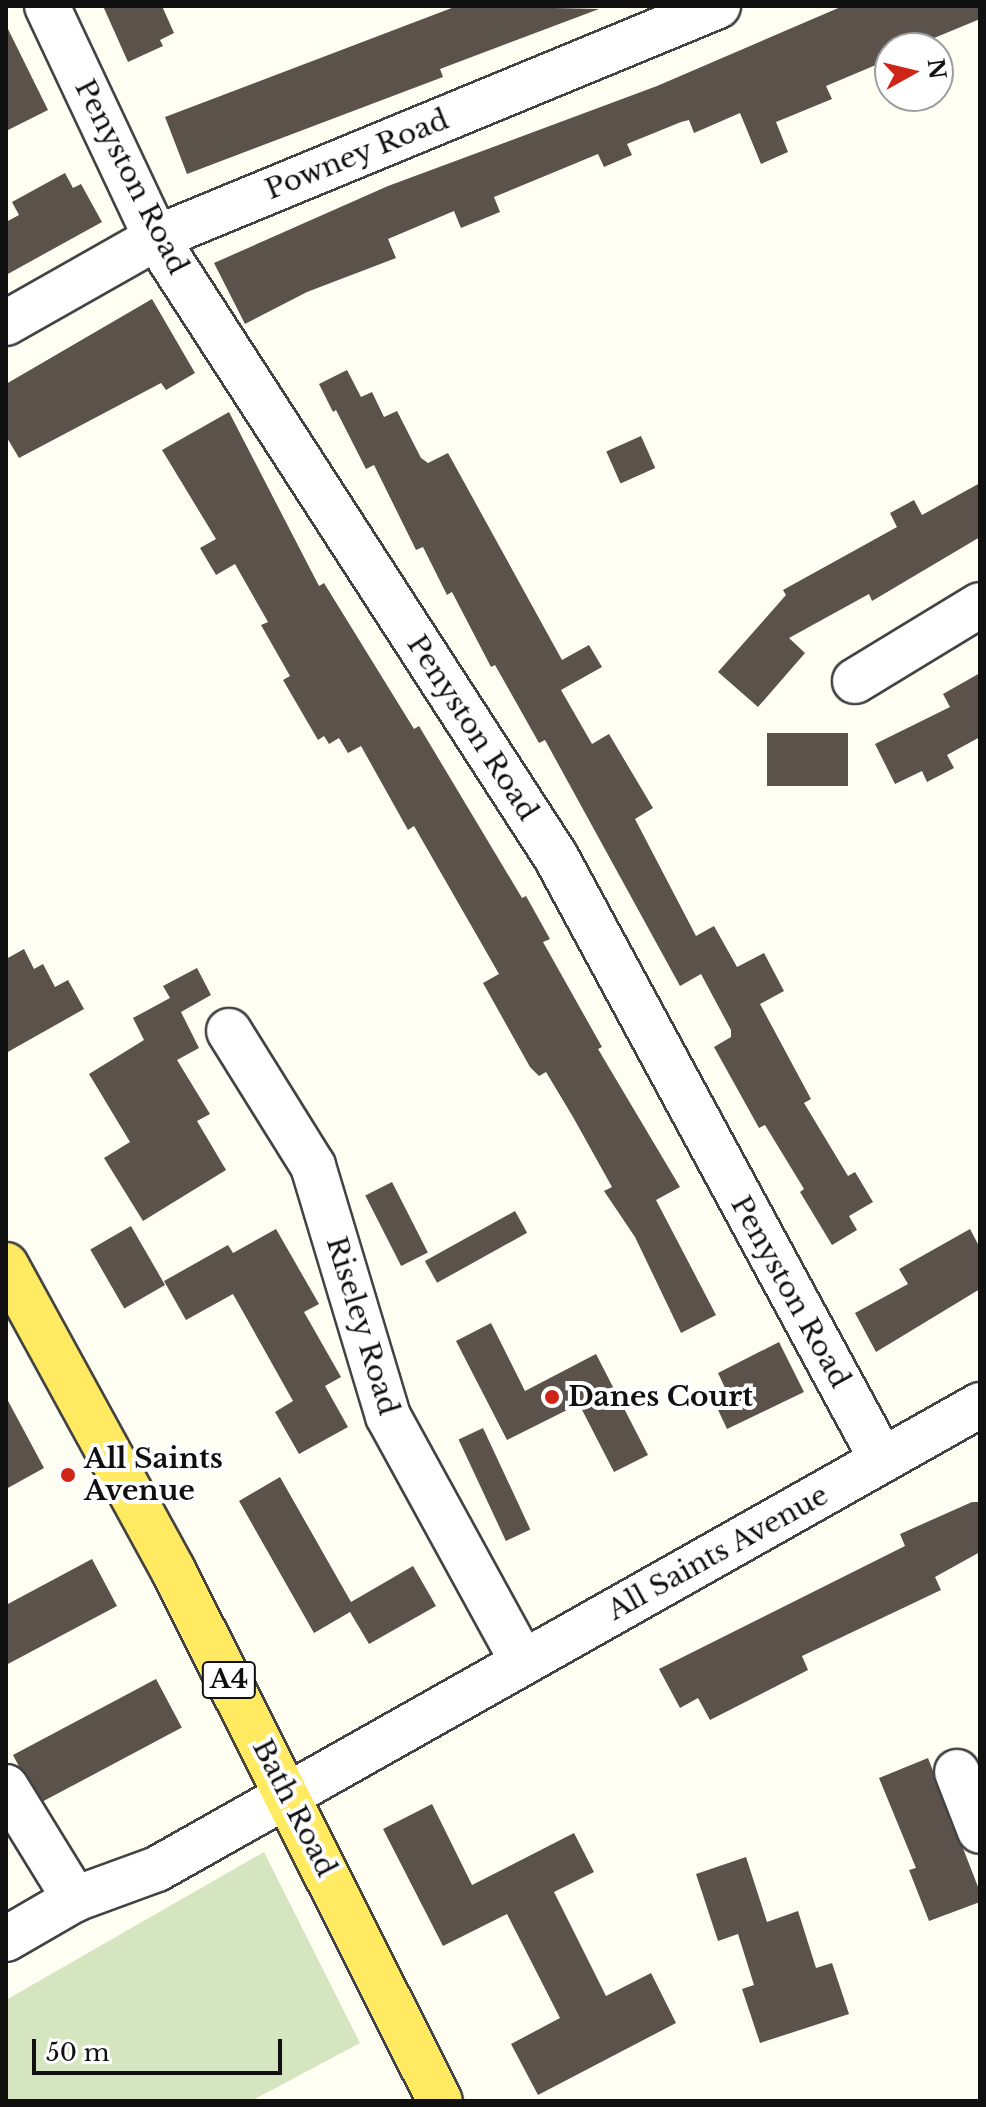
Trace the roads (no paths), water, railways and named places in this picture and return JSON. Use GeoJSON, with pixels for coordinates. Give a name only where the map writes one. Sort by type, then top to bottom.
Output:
{"type":"FeatureCollection","features":[{"type":"Feature","properties":{"kind":"main road","name":"Bath Road"},"geometry":{"type":"LineString","coordinates":[[6,1265],[102,1435],[288,1795],[440,2101]]}},
{"type":"Feature","properties":{"kind":"street","name":"Penyston Road"},"geometry":{"type":"LineString","coordinates":[[47,6],[156,238],[556,857],[882,1460]]}},
{"type":"Feature","properties":{"kind":"street","name":"Powney Road"},"geometry":{"type":"LineString","coordinates":[[6,323],[156,238],[718,6]]}},
{"type":"Feature","properties":{"kind":"street"},"geometry":{"type":"LineString","coordinates":[[855,681],[980,605]]}},
{"type":"Feature","properties":{"kind":"street","name":"Riseley Road"},"geometry":{"type":"LineString","coordinates":[[229,1031],[313,1166],[388,1416],[523,1663]]}},
{"type":"Feature","properties":{"kind":"street","name":"All Saints Avenue"},"geometry":{"type":"LineString","coordinates":[[6,1939],[75,1899],[157,1869],[980,1405]]}},
{"type":"Feature","properties":{"kind":"street"},"geometry":{"type":"LineString","coordinates":[[957,1772],[980,1830]]}},
{"type":"Feature","properties":{"kind":"street"},"geometry":{"type":"LineString","coordinates":[[6,1787],[75,1899]]}},
{"type":"Feature","properties":{"kind":"place","name":"Danes Court"},"geometry":{"type":"Point","coordinates":[552,1397]}},
{"type":"Feature","properties":{"kind":"place","name":"All Saints Avenue"},"geometry":{"type":"Point","coordinates":[68,1475]}}]}
